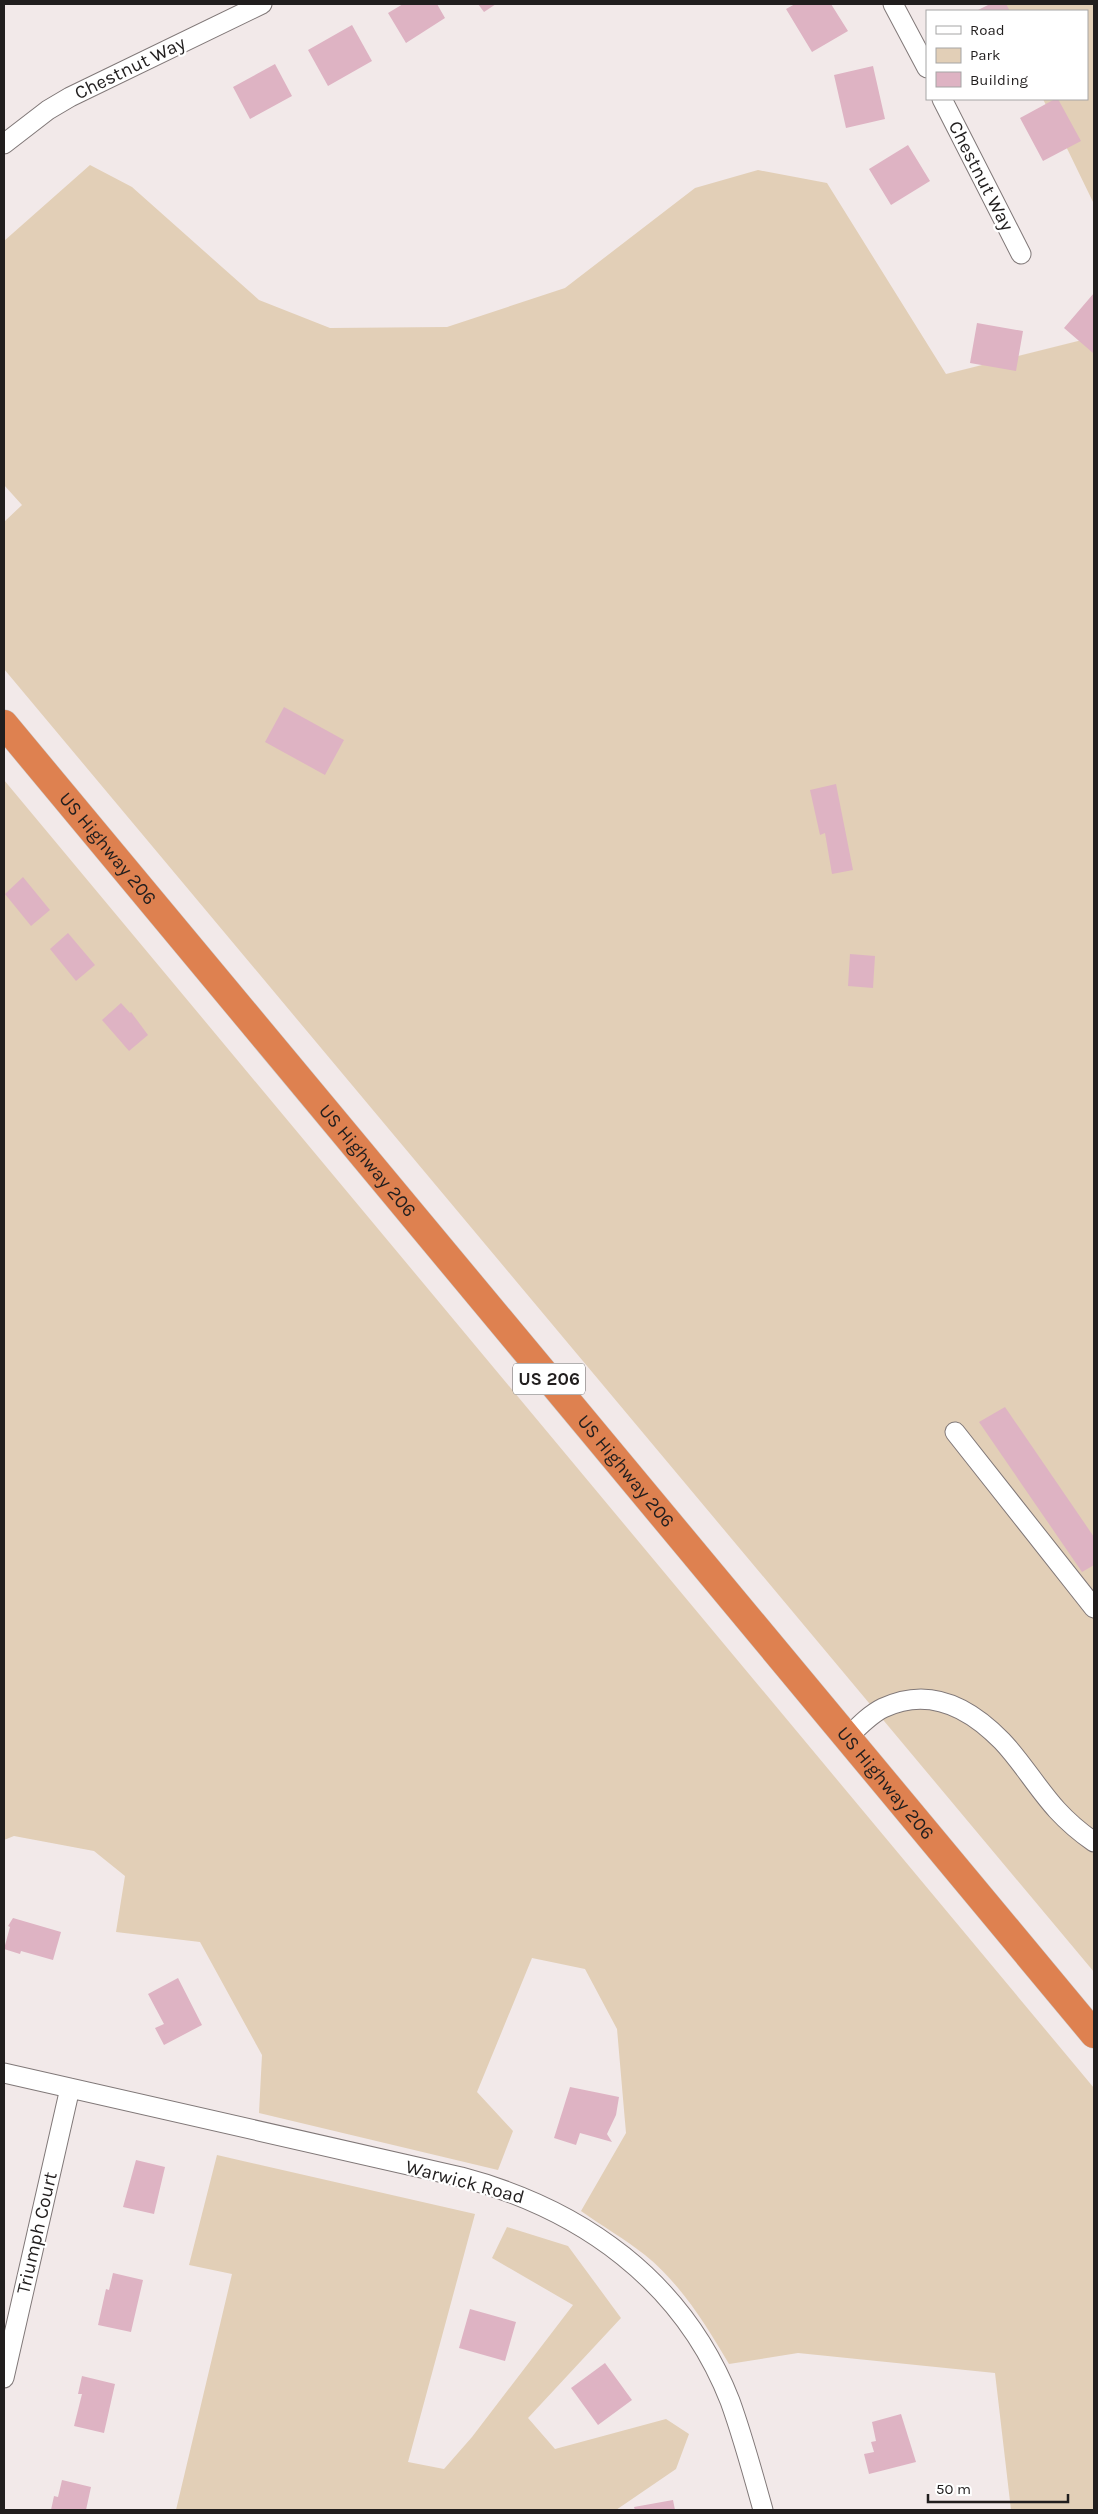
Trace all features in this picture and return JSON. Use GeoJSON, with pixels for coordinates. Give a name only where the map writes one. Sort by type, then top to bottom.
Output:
{"type":"FeatureCollection","features":[{"type":"Feature","properties":{"kind":"highway","name":"US Highway 206"},"geometry":{"type":"LineString","coordinates":[[4,724],[1094,2034]]}},
{"type":"Feature","properties":{"kind":"street","name":"Chestnut Way"},"geometry":{"type":"LineString","coordinates":[[4,144],[48,110],[70,97],[262,4]]}},
{"type":"Feature","properties":{"kind":"street"},"geometry":{"type":"LineString","coordinates":[[902,7],[926,66]]}},
{"type":"Feature","properties":{"kind":"street","name":"Chestnut Way"},"geometry":{"type":"LineString","coordinates":[[943,100],[1020,254]]}},
{"type":"Feature","properties":{"kind":"street"},"geometry":{"type":"LineString","coordinates":[[955,1432],[1094,1608]]}},
{"type":"Feature","properties":{"kind":"street"},"geometry":{"type":"LineString","coordinates":[[848,1738],[870,1717],[883,1708],[922,1698],[952,1704],[967,1711],[1002,1741],[1057,1810],[1094,1842]]}},
{"type":"Feature","properties":{"kind":"street","name":"Warwick Road"},"geometry":{"type":"LineString","coordinates":[[4,2073],[498,2187],[551,2209],[590,2231],[622,2254],[650,2279],[699,2340],[729,2400],[748,2454],[763,2510]]}},
{"type":"Feature","properties":{"kind":"street","name":"Triumph Court"},"geometry":{"type":"LineString","coordinates":[[4,2378],[70,2088]]}},
{"type":"Feature","properties":{"kind":"green space"},"geometry":{"type":"Polygon","coordinates":[[[997,4],[1094,4],[1094,204],[1043,100],[1088,100],[1088,10],[1000,10],[997,4]]]}},
{"type":"Feature","properties":{"kind":"green space"},"geometry":{"type":"Polygon","coordinates":[[[90,165],[132,187],[259,300],[330,328],[447,327],[565,288],[695,188],[758,170],[827,183],[946,374],[1094,337],[1094,1972],[4,669],[4,522],[22,505],[4,485],[4,241],[90,165]]]}},
{"type":"Feature","properties":{"kind":"green space"},"geometry":{"type":"Polygon","coordinates":[[[4,780],[1094,2088],[1094,2510],[1011,2510],[995,2373],[798,2353],[729,2364],[692,2306],[658,2266],[637,2249],[581,2211],[626,2133],[617,2029],[585,1969],[532,1958],[477,2092],[513,2131],[498,2170],[259,2113],[262,2055],[200,1942],[116,1932],[125,1876],[94,1851],[14,1836],[4,1840],[4,780]]]}},
{"type":"Feature","properties":{"kind":"green space"},"geometry":{"type":"Polygon","coordinates":[[[217,2155],[475,2214],[408,2462],[444,2469],[472,2437],[573,2305],[492,2258],[507,2227],[568,2246],[621,2318],[528,2418],[555,2449],[666,2419],[689,2434],[676,2469],[616,2510],[176,2510],[232,2274],[189,2265],[217,2155]]]}},
{"type":"Feature","properties":{"kind":"building"},"geometry":{"type":"Polygon","coordinates":[[[403,4],[437,4],[445,18],[406,43],[388,13],[403,4]]]}},
{"type":"Feature","properties":{"kind":"building"},"geometry":{"type":"Polygon","coordinates":[[[478,4],[496,4],[484,12],[478,4]]]}},
{"type":"Feature","properties":{"kind":"building"},"geometry":{"type":"Polygon","coordinates":[[[795,4],[831,4],[848,31],[812,52],[786,9],[795,4]]]}},
{"type":"Feature","properties":{"kind":"building"},"geometry":{"type":"Polygon","coordinates":[[[990,4],[1006,4],[1009,10],[978,10],[990,4]]]}},
{"type":"Feature","properties":{"kind":"building"},"geometry":{"type":"Polygon","coordinates":[[[352,25],[372,61],[328,86],[308,50],[352,25]]]}},
{"type":"Feature","properties":{"kind":"building"},"geometry":{"type":"Polygon","coordinates":[[[275,64],[292,96],[250,119],[233,87],[275,64]]]}},
{"type":"Feature","properties":{"kind":"building"},"geometry":{"type":"Polygon","coordinates":[[[873,66],[885,119],[846,128],[834,75],[873,66]]]}},
{"type":"Feature","properties":{"kind":"building"},"geometry":{"type":"Polygon","coordinates":[[[1053,100],[1059,100],[1081,141],[1043,161],[1020,118],[1053,100]]]}},
{"type":"Feature","properties":{"kind":"building"},"geometry":{"type":"Polygon","coordinates":[[[908,145],[930,181],[891,205],[869,169],[908,145]]]}},
{"type":"Feature","properties":{"kind":"building"},"geometry":{"type":"Polygon","coordinates":[[[1094,293],[1094,352],[1093,353],[1064,328],[1094,293]]]}},
{"type":"Feature","properties":{"kind":"building"},"geometry":{"type":"Polygon","coordinates":[[[977,323],[1023,331],[1016,371],[970,363],[977,323]]]}},
{"type":"Feature","properties":{"kind":"building"},"geometry":{"type":"Polygon","coordinates":[[[284,707],[344,740],[325,775],[265,742],[284,707]]]}},
{"type":"Feature","properties":{"kind":"building"},"geometry":{"type":"Polygon","coordinates":[[[836,784],[853,870],[832,874],[825,833],[820,835],[810,790],[836,784]]]}},
{"type":"Feature","properties":{"kind":"building"},"geometry":{"type":"Polygon","coordinates":[[[23,877],[50,910],[31,926],[5,894],[23,877]]]}},
{"type":"Feature","properties":{"kind":"building"},"geometry":{"type":"Polygon","coordinates":[[[68,933],[95,965],[76,981],[50,949],[68,933]]]}},
{"type":"Feature","properties":{"kind":"building"},"geometry":{"type":"Polygon","coordinates":[[[850,954],[875,956],[873,988],[848,986],[850,954]]]}},
{"type":"Feature","properties":{"kind":"building"},"geometry":{"type":"Polygon","coordinates":[[[121,1003],[131,1012],[148,1035],[129,1051],[102,1020],[121,1003]]]}},
{"type":"Feature","properties":{"kind":"building"},"geometry":{"type":"Polygon","coordinates":[[[1005,1407],[1094,1537],[1094,1565],[1082,1572],[979,1422],[1005,1407]]]}},
{"type":"Feature","properties":{"kind":"building"},"geometry":{"type":"Polygon","coordinates":[[[13,1918],[61,1932],[53,1960],[21,1951],[20,1954],[4,1949],[10,1927],[8,1926],[13,1918]]]}},
{"type":"Feature","properties":{"kind":"building"},"geometry":{"type":"Polygon","coordinates":[[[178,1978],[202,2025],[164,2045],[155,2028],[164,2024],[148,1994],[178,1978]]]}},
{"type":"Feature","properties":{"kind":"building"},"geometry":{"type":"Polygon","coordinates":[[[570,2087],[619,2097],[616,2115],[607,2134],[612,2142],[580,2133],[576,2145],[554,2138],[570,2087]]]}},
{"type":"Feature","properties":{"kind":"building"},"geometry":{"type":"Polygon","coordinates":[[[136,2160],[165,2167],[154,2214],[123,2207],[136,2160]]]}},
{"type":"Feature","properties":{"kind":"building"},"geometry":{"type":"Polygon","coordinates":[[[113,2273],[143,2280],[131,2332],[98,2325],[106,2289],[109,2290],[113,2273]]]}},
{"type":"Feature","properties":{"kind":"building"},"geometry":{"type":"Polygon","coordinates":[[[470,2309],[516,2322],[505,2361],[459,2348],[470,2309]]]}},
{"type":"Feature","properties":{"kind":"building"},"geometry":{"type":"Polygon","coordinates":[[[605,2363],[632,2400],[598,2425],[571,2388],[605,2363]]]}},
{"type":"Feature","properties":{"kind":"building"},"geometry":{"type":"Polygon","coordinates":[[[82,2376],[115,2384],[104,2433],[74,2426],[82,2394],[78,2394],[82,2376]]]}},
{"type":"Feature","properties":{"kind":"building"},"geometry":{"type":"Polygon","coordinates":[[[901,2414],[916,2462],[869,2474],[864,2454],[874,2452],[871,2442],[876,2441],[872,2422],[901,2414]]]}},
{"type":"Feature","properties":{"kind":"building"},"geometry":{"type":"Polygon","coordinates":[[[62,2480],[91,2487],[86,2510],[51,2510],[54,2496],[58,2497],[62,2480]]]}},
{"type":"Feature","properties":{"kind":"building"},"geometry":{"type":"Polygon","coordinates":[[[673,2500],[675,2510],[635,2510],[634,2507],[673,2500]]]}}]}
